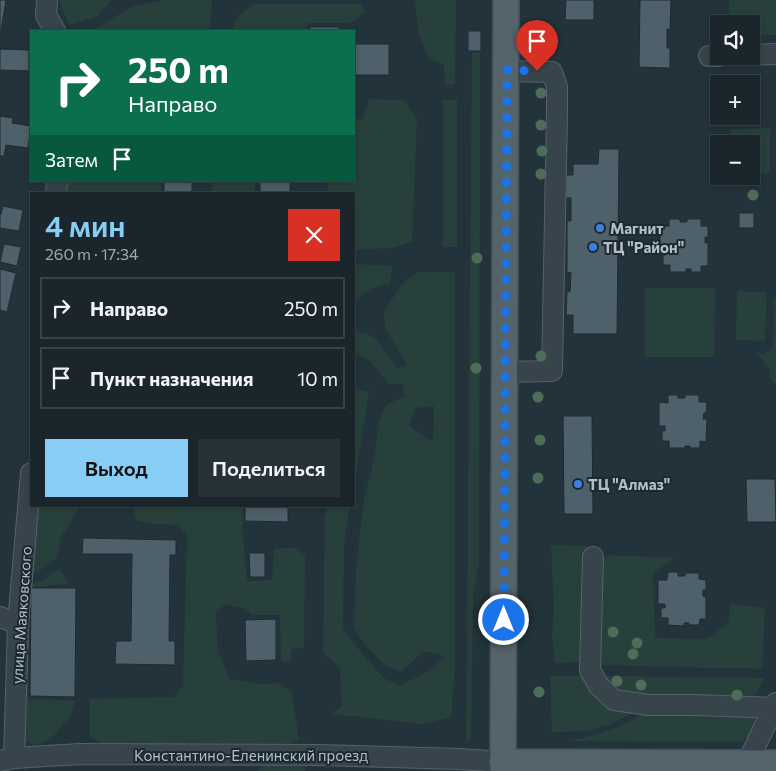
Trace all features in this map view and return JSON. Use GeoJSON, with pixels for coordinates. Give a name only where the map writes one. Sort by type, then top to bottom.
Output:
{"type":"FeatureCollection","features":[{"type":"Feature","properties":{"kind":"main road"},"geometry":{"type":"LineString","coordinates":[[506,0],[502,767],[776,763]]}},
{"type":"Feature","properties":{"kind":"street"},"geometry":{"type":"LineString","coordinates":[[47,0],[46,15],[54,30]]}},
{"type":"Feature","properties":{"kind":"street"},"geometry":{"type":"LineString","coordinates":[[760,55],[776,54]]}},
{"type":"Feature","properties":{"kind":"street"},"geometry":{"type":"LineString","coordinates":[[505,372],[552,371],[557,96],[557,87],[552,72],[507,70]]}},
{"type":"Feature","properties":{"kind":"street","name":"улица Маяковского"},"geometry":{"type":"LineString","coordinates":[[7,759],[9,621],[30,480]]}},
{"type":"Feature","properties":{"kind":"street"},"geometry":{"type":"LineString","coordinates":[[593,557],[590,670],[599,686],[614,700],[649,705],[776,706],[747,763]]}},
{"type":"Feature","properties":{"kind":"street","name":"Константино-Еленинский проезд"},"geometry":{"type":"LineString","coordinates":[[7,759],[56,764],[80,754],[319,755],[460,759],[502,767]]}},
{"type":"Feature","properties":{"kind":"green space"},"geometry":{"type":"Polygon","coordinates":[[[59,0],[111,0],[98,16],[69,25],[59,0]]]}},
{"type":"Feature","properties":{"kind":"green space"},"geometry":{"type":"Polygon","coordinates":[[[164,0],[212,0],[209,30],[94,30],[133,6],[164,0]]]}},
{"type":"Feature","properties":{"kind":"green space"},"geometry":{"type":"Polygon","coordinates":[[[415,0],[456,0],[455,84],[445,85],[444,64],[429,59],[419,35],[415,0]]]}},
{"type":"Feature","properties":{"kind":"green space"},"geometry":{"type":"Polygon","coordinates":[[[729,0],[776,0],[776,35],[760,35],[760,15],[728,15],[729,0]]]}},
{"type":"Feature","properties":{"kind":"green space"},"geometry":{"type":"Polygon","coordinates":[[[255,4],[361,4],[365,12],[351,23],[307,23],[306,30],[233,30],[235,22],[255,4]]]}},
{"type":"Feature","properties":{"kind":"green space"},"geometry":{"type":"Polygon","coordinates":[[[472,53],[480,53],[479,563],[473,594],[471,739],[466,743],[472,53]]]}},
{"type":"Feature","properties":{"kind":"green space"},"geometry":{"type":"Polygon","coordinates":[[[369,99],[403,100],[417,118],[412,242],[391,248],[355,250],[355,192],[327,192],[328,182],[355,182],[355,119],[363,119],[369,99]]]}},
{"type":"Feature","properties":{"kind":"green space"},"geometry":{"type":"Polygon","coordinates":[[[443,100],[457,100],[457,247],[443,247],[443,100]]]}},
{"type":"Feature","properties":{"kind":"green space"},"geometry":{"type":"Polygon","coordinates":[[[770,128],[770,173],[760,173],[760,135],[731,135],[731,129],[770,128]]]}},
{"type":"Feature","properties":{"kind":"green space"},"geometry":{"type":"Polygon","coordinates":[[[67,182],[161,182],[161,192],[66,192],[67,182]]]}},
{"type":"Feature","properties":{"kind":"green space"},"geometry":{"type":"Polygon","coordinates":[[[213,182],[255,182],[255,192],[210,192],[213,182]]]}},
{"type":"Feature","properties":{"kind":"green space"},"geometry":{"type":"Polygon","coordinates":[[[355,264],[392,266],[390,283],[369,290],[361,296],[355,305],[355,264]]]}},
{"type":"Feature","properties":{"kind":"green space"},"geometry":{"type":"Polygon","coordinates":[[[418,272],[455,272],[455,668],[451,717],[423,724],[332,714],[342,706],[340,668],[323,652],[325,515],[328,507],[350,507],[344,543],[343,629],[384,678],[400,686],[430,670],[445,656],[424,651],[401,672],[384,664],[364,643],[354,628],[356,570],[363,506],[375,453],[379,423],[386,405],[405,396],[402,384],[389,384],[370,361],[355,353],[355,330],[376,338],[397,368],[407,365],[385,328],[384,312],[402,284],[418,272]],[[434,406],[415,408],[409,426],[433,442],[434,406]]]}},
{"type":"Feature","properties":{"kind":"green space"},"geometry":{"type":"Polygon","coordinates":[[[645,288],[715,288],[714,357],[645,357],[645,288]]]}},
{"type":"Feature","properties":{"kind":"green space"},"geometry":{"type":"Polygon","coordinates":[[[737,291],[767,292],[765,341],[736,340],[737,291]]]}},
{"type":"Feature","properties":{"kind":"green space"},"geometry":{"type":"Polygon","coordinates":[[[776,296],[776,384],[770,378],[769,367],[755,352],[765,354],[773,347],[773,300],[776,296]]]}},
{"type":"Feature","properties":{"kind":"green space"},"geometry":{"type":"Polygon","coordinates":[[[355,388],[369,392],[355,481],[355,388]]]}},
{"type":"Feature","properties":{"kind":"green space"},"geometry":{"type":"Polygon","coordinates":[[[36,507],[79,507],[61,537],[57,558],[39,571],[29,574],[36,507]]]}},
{"type":"Feature","properties":{"kind":"green space"},"geometry":{"type":"Polygon","coordinates":[[[132,507],[243,507],[242,527],[247,581],[272,580],[274,549],[295,548],[305,556],[304,648],[292,649],[290,662],[281,662],[280,615],[252,615],[246,609],[225,604],[216,612],[218,651],[229,679],[260,684],[279,683],[292,693],[299,740],[285,745],[102,744],[90,737],[90,699],[174,697],[183,685],[187,535],[177,525],[151,524],[136,520],[132,507]]]}},
{"type":"Feature","properties":{"kind":"green space"},"geometry":{"type":"Polygon","coordinates":[[[551,545],[587,546],[585,653],[579,662],[555,663],[552,635],[554,607],[551,545]]]}},
{"type":"Feature","properties":{"kind":"green space"},"geometry":{"type":"Polygon","coordinates":[[[611,555],[674,558],[653,574],[655,638],[707,639],[728,623],[731,604],[765,608],[762,669],[600,665],[599,565],[604,558],[611,555]]]}},
{"type":"Feature","properties":{"kind":"green space"},"geometry":{"type":"Polygon","coordinates":[[[60,568],[68,584],[30,587],[28,699],[75,701],[71,715],[51,739],[35,746],[25,741],[21,725],[25,586],[43,580],[60,568]]]}},
{"type":"Feature","properties":{"kind":"green space"},"geometry":{"type":"Polygon","coordinates":[[[550,676],[589,676],[635,711],[609,725],[586,731],[552,732],[550,676]]]}},
{"type":"Feature","properties":{"kind":"green space"},"geometry":{"type":"Polygon","coordinates":[[[603,676],[764,678],[755,696],[641,699],[616,695],[603,676]]]}},
{"type":"Feature","properties":{"kind":"green space"},"geometry":{"type":"Polygon","coordinates":[[[646,710],[751,713],[757,721],[753,730],[742,742],[569,741],[620,727],[646,710]]]}},
{"type":"Feature","properties":{"kind":"green space"},"geometry":{"type":"Polygon","coordinates":[[[273,762],[304,764],[305,771],[259,771],[260,767],[273,762]]]}},
{"type":"Feature","properties":{"kind":"building"},"geometry":{"type":"Polygon","coordinates":[[[0,0],[6,0],[1,31],[0,31],[0,0]]]}},
{"type":"Feature","properties":{"kind":"building"},"geometry":{"type":"Polygon","coordinates":[[[566,0],[594,0],[594,20],[565,20],[566,0]]]}},
{"type":"Feature","properties":{"kind":"building"},"geometry":{"type":"Polygon","coordinates":[[[640,0],[671,0],[670,29],[667,29],[667,48],[670,48],[670,68],[639,67],[640,0]]]}},
{"type":"Feature","properties":{"kind":"building"},"geometry":{"type":"Polygon","coordinates":[[[310,27],[339,27],[339,30],[310,30],[310,27]]]}},
{"type":"Feature","properties":{"kind":"building"},"geometry":{"type":"Polygon","coordinates":[[[468,31],[481,31],[481,51],[468,51],[468,31]]]}},
{"type":"Feature","properties":{"kind":"building"},"geometry":{"type":"Polygon","coordinates":[[[355,44],[389,44],[389,75],[355,75],[355,44]]]}},
{"type":"Feature","properties":{"kind":"building"},"geometry":{"type":"Polygon","coordinates":[[[0,49],[29,50],[29,71],[0,70],[0,49]]]}},
{"type":"Feature","properties":{"kind":"building"},"geometry":{"type":"Polygon","coordinates":[[[0,116],[13,118],[12,123],[30,126],[28,148],[6,145],[4,156],[0,156],[0,116]]]}},
{"type":"Feature","properties":{"kind":"building","name":"ТЦ \"Район\""},"geometry":{"type":"Polygon","coordinates":[[[599,149],[619,149],[617,334],[573,334],[573,315],[566,315],[567,291],[570,292],[571,272],[567,273],[567,221],[571,221],[571,198],[566,198],[566,175],[573,175],[573,164],[598,164],[599,149]]]}},
{"type":"Feature","properties":{"kind":"building"},"geometry":{"type":"Polygon","coordinates":[[[164,182],[192,182],[192,192],[164,192],[164,182]]]}},
{"type":"Feature","properties":{"kind":"building"},"geometry":{"type":"Polygon","coordinates":[[[260,182],[290,182],[290,192],[260,192],[260,182]]]}},
{"type":"Feature","properties":{"kind":"building"},"geometry":{"type":"Polygon","coordinates":[[[3,206],[23,210],[19,231],[0,228],[0,214],[3,206]]]}},
{"type":"Feature","properties":{"kind":"building"},"geometry":{"type":"Polygon","coordinates":[[[739,213],[754,213],[754,228],[739,228],[739,213]]]}},
{"type":"Feature","properties":{"kind":"building"},"geometry":{"type":"Polygon","coordinates":[[[669,219],[680,219],[680,222],[687,222],[687,219],[701,219],[701,226],[708,226],[708,237],[705,237],[705,243],[708,243],[708,266],[701,266],[701,272],[691,272],[691,269],[686,269],[686,272],[670,272],[670,265],[663,265],[663,255],[666,255],[666,250],[660,250],[660,226],[669,226],[669,219]]]}},
{"type":"Feature","properties":{"kind":"building"},"geometry":{"type":"Polygon","coordinates":[[[4,244],[21,247],[17,266],[0,262],[4,244]]]}},
{"type":"Feature","properties":{"kind":"building"},"geometry":{"type":"Polygon","coordinates":[[[0,269],[16,273],[7,312],[0,310],[0,269]]]}},
{"type":"Feature","properties":{"kind":"building"},"geometry":{"type":"Polygon","coordinates":[[[668,395],[678,395],[678,398],[685,398],[685,395],[699,395],[699,402],[707,402],[706,413],[704,413],[703,419],[707,419],[706,442],[700,441],[700,448],[685,446],[685,448],[669,448],[669,441],[662,441],[662,431],[665,431],[665,426],[659,426],[659,402],[668,403],[668,395]]]}},
{"type":"Feature","properties":{"kind":"building","name":"ТЦ \"Алмаз\""},"geometry":{"type":"Polygon","coordinates":[[[563,416],[592,416],[593,514],[564,514],[563,416]]]}},
{"type":"Feature","properties":{"kind":"building"},"geometry":{"type":"Polygon","coordinates":[[[746,479],[775,479],[776,522],[747,522],[746,479]]]}},
{"type":"Feature","properties":{"kind":"building"},"geometry":{"type":"Polygon","coordinates":[[[245,507],[288,507],[288,522],[245,521],[245,507]]]}},
{"type":"Feature","properties":{"kind":"building"},"geometry":{"type":"Polygon","coordinates":[[[83,538],[176,540],[176,555],[170,555],[169,641],[175,641],[175,665],[115,664],[116,641],[131,641],[132,554],[82,554],[83,538]]]}},
{"type":"Feature","properties":{"kind":"building"},"geometry":{"type":"Polygon","coordinates":[[[249,553],[265,553],[265,577],[250,577],[249,553]]]}},
{"type":"Feature","properties":{"kind":"building"},"geometry":{"type":"Polygon","coordinates":[[[668,572],[678,572],[678,576],[685,576],[685,573],[699,573],[699,579],[706,580],[706,590],[703,590],[703,596],[706,597],[706,619],[700,619],[699,625],[684,623],[684,626],[668,625],[668,618],[661,618],[661,608],[665,608],[665,604],[658,604],[658,580],[667,580],[668,572]]]}},
{"type":"Feature","properties":{"kind":"building"},"geometry":{"type":"Polygon","coordinates":[[[31,588],[76,588],[75,697],[30,696],[31,588]]]}},
{"type":"Feature","properties":{"kind":"building"},"geometry":{"type":"Polygon","coordinates":[[[276,619],[276,660],[246,661],[245,620],[276,619]]]}},
{"type":"Feature","properties":{"kind":"place","name":"Магнит"},"geometry":{"type":"Point","coordinates":[600,228]}},
{"type":"Feature","properties":{"kind":"place","name":"ТЦ \"Район\""},"geometry":{"type":"Point","coordinates":[593,247]}},
{"type":"Feature","properties":{"kind":"place","name":"ТЦ \"Алмаз\""},"geometry":{"type":"Point","coordinates":[578,484]}},
{"type":"Feature","properties":{"kind":"route"},"geometry":{"type":"LineString","coordinates":[[504,620],[507,70],[537,71]]}}]}
